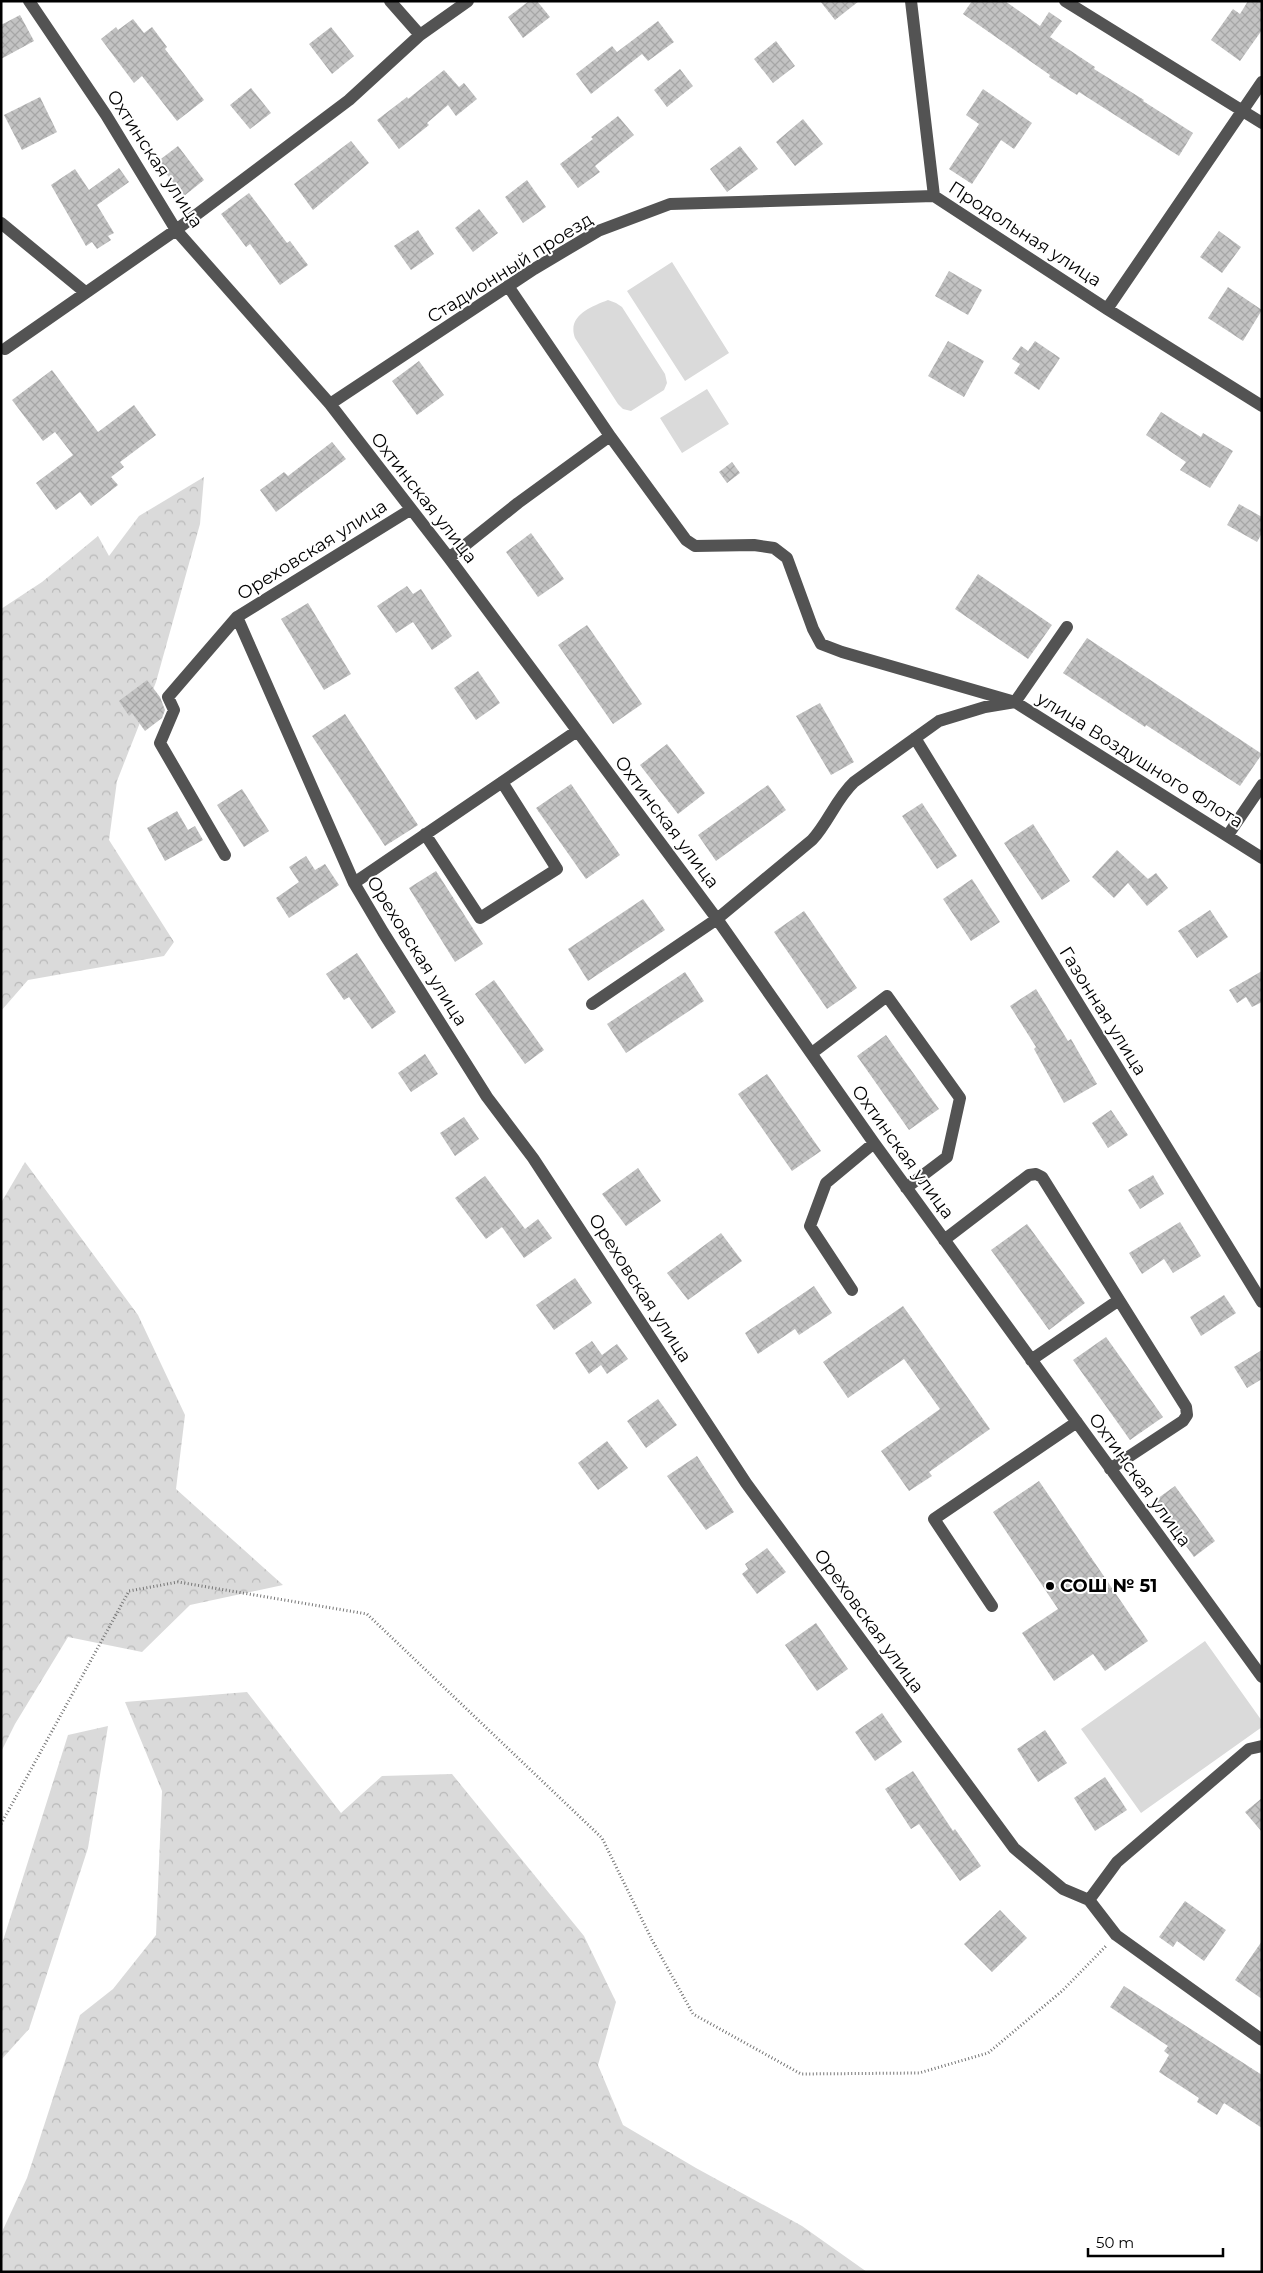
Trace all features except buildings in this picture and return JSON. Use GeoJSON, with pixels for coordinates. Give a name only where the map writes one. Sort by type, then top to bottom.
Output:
{"type":"FeatureCollection","features":[{"type":"Feature","properties":{"kind":"street","name":"Охтинская улица"},"geometry":{"type":"LineString","coordinates":[[29,1],[106,115],[176,230],[330,404],[410,510],[449,558],[717,918],[906,1188],[1262,1677]]}},
{"type":"Feature","properties":{"kind":"street"},"geometry":{"type":"LineString","coordinates":[[390,1],[420,35]]}},
{"type":"Feature","properties":{"kind":"street"},"geometry":{"type":"LineString","coordinates":[[5,349],[176,230],[350,100],[420,35],[468,1]]}},
{"type":"Feature","properties":{"kind":"street","name":"Продольная улица"},"geometry":{"type":"LineString","coordinates":[[911,1],[934,196],[1106,309],[1262,406]]}},
{"type":"Feature","properties":{"kind":"street"},"geometry":{"type":"LineString","coordinates":[[1065,1],[1262,123]]}},
{"type":"Feature","properties":{"kind":"street"},"geometry":{"type":"LineString","coordinates":[[1106,309],[1262,82]]}},
{"type":"Feature","properties":{"kind":"street","name":"Стадионный проезд"},"geometry":{"type":"LineString","coordinates":[[330,404],[508,286],[598,231],[670,204],[934,196]]}},
{"type":"Feature","properties":{"kind":"street"},"geometry":{"type":"LineString","coordinates":[[1,223],[85,292]]}},
{"type":"Feature","properties":{"kind":"street"},"geometry":{"type":"LineString","coordinates":[[508,286],[610,436],[686,540],[695,546],[754,545],[774,548],[787,558],[813,629],[821,644],[842,652],[1015,702],[1067,627]]}},
{"type":"Feature","properties":{"kind":"street"},"geometry":{"type":"LineString","coordinates":[[449,558],[518,502],[610,436]]}},
{"type":"Feature","properties":{"kind":"street","name":"Ореховская улица"},"geometry":{"type":"LineString","coordinates":[[410,510],[237,618],[354,883],[487,1097],[533,1158],[746,1483],[1014,1848],[1063,1889],[1088,1900],[1116,1935],[1262,2040]]}},
{"type":"Feature","properties":{"kind":"street"},"geometry":{"type":"LineString","coordinates":[[225,855],[160,743],[174,710],[168,697],[237,618]]}},
{"type":"Feature","properties":{"kind":"street","name":"улица Воздушного Флота"},"geometry":{"type":"LineString","coordinates":[[592,1004],[717,918],[812,840],[822,828],[843,794],[854,782],[939,721],[985,707],[1015,702],[1262,858]]}},
{"type":"Feature","properties":{"kind":"street"},"geometry":{"type":"LineString","coordinates":[[354,883],[577,732]]}},
{"type":"Feature","properties":{"kind":"street","name":"Газонная улица"},"geometry":{"type":"LineString","coordinates":[[915,738],[1262,1302]]}},
{"type":"Feature","properties":{"kind":"street"},"geometry":{"type":"LineString","coordinates":[[426,834],[480,918],[557,869],[502,782]]}},
{"type":"Feature","properties":{"kind":"street"},"geometry":{"type":"LineString","coordinates":[[1228,835],[1262,785]]}},
{"type":"Feature","properties":{"kind":"street"},"geometry":{"type":"LineString","coordinates":[[812,1053],[887,996],[960,1098],[947,1157],[906,1188]]}},
{"type":"Feature","properties":{"kind":"street"},"geometry":{"type":"LineString","coordinates":[[852,1290],[810,1226],[826,1183],[874,1143]]}},
{"type":"Feature","properties":{"kind":"street"},"geometry":{"type":"LineString","coordinates":[[944,1240],[1029,1175],[1036,1174],[1042,1177],[1186,1407],[1187,1414],[1183,1421],[1110,1469]]}},
{"type":"Feature","properties":{"kind":"street"},"geometry":{"type":"LineString","coordinates":[[1031,1360],[1119,1300]]}},
{"type":"Feature","properties":{"kind":"street"},"geometry":{"type":"LineString","coordinates":[[992,1606],[934,1519],[1076,1422]]}},
{"type":"Feature","properties":{"kind":"street"},"geometry":{"type":"LineString","coordinates":[[1088,1900],[1117,1862],[1249,1749],[1262,1746]]}},
{"type":"Feature","properties":{"kind":"path"},"geometry":{"type":"LineString","coordinates":[[1,1824],[128,1591],[178,1582],[367,1614],[602,1838],[652,1940],[693,2014],[801,2074],[919,2073],[988,2053],[1062,1991],[1116,1935]]}},
{"type":"Feature","properties":{"kind":"green space"},"geometry":{"type":"Polygon","coordinates":[[[672,262],[729,353],[685,381],[627,291],[672,262]]]}},
{"type":"Feature","properties":{"kind":"green space"},"geometry":{"type":"Polygon","coordinates":[[[608,300],[622,307],[665,374],[667,383],[664,390],[631,411],[623,409],[618,404],[575,338],[573,330],[577,318],[582,313],[608,300]]]}},
{"type":"Feature","properties":{"kind":"green space"},"geometry":{"type":"Polygon","coordinates":[[[707,389],[729,424],[682,453],[660,418],[707,389]]]}},
{"type":"Feature","properties":{"kind":"green space"},"geometry":{"type":"Polygon","coordinates":[[[204,477],[200,524],[156,682],[117,781],[109,840],[174,942],[164,956],[28,980],[1,1011],[1,609],[42,582],[98,536],[109,556],[139,516],[204,477]]]}},
{"type":"Feature","properties":{"kind":"green space"},"geometry":{"type":"Polygon","coordinates":[[[25,1162],[138,1315],[185,1415],[176,1489],[283,1585],[190,1605],[142,1652],[68,1637],[15,1724],[1,1752],[1,1203],[25,1162]]]}},
{"type":"Feature","properties":{"kind":"green space"},"geometry":{"type":"Polygon","coordinates":[[[1205,1641],[1262,1721],[1262,1727],[1141,1813],[1081,1729],[1205,1641]]]}},
{"type":"Feature","properties":{"kind":"green space"},"geometry":{"type":"Polygon","coordinates":[[[247,1692],[341,1813],[382,1776],[452,1774],[584,1936],[616,2002],[598,2065],[623,2125],[696,2168],[802,2226],[867,2272],[1,2272],[1,2234],[27,2178],[80,2015],[113,1989],[156,1935],[162,1791],[125,1702],[247,1692]]]}},
{"type":"Feature","properties":{"kind":"green space"},"geometry":{"type":"Polygon","coordinates":[[[108,1726],[88,1848],[29,2029],[1,2060],[1,1947],[68,1735],[108,1726]]]}},
{"type":"Feature","properties":{"kind":"place","name":"СОШ № 51"},"geometry":{"type":"Point","coordinates":[1050,1586]}}]}
